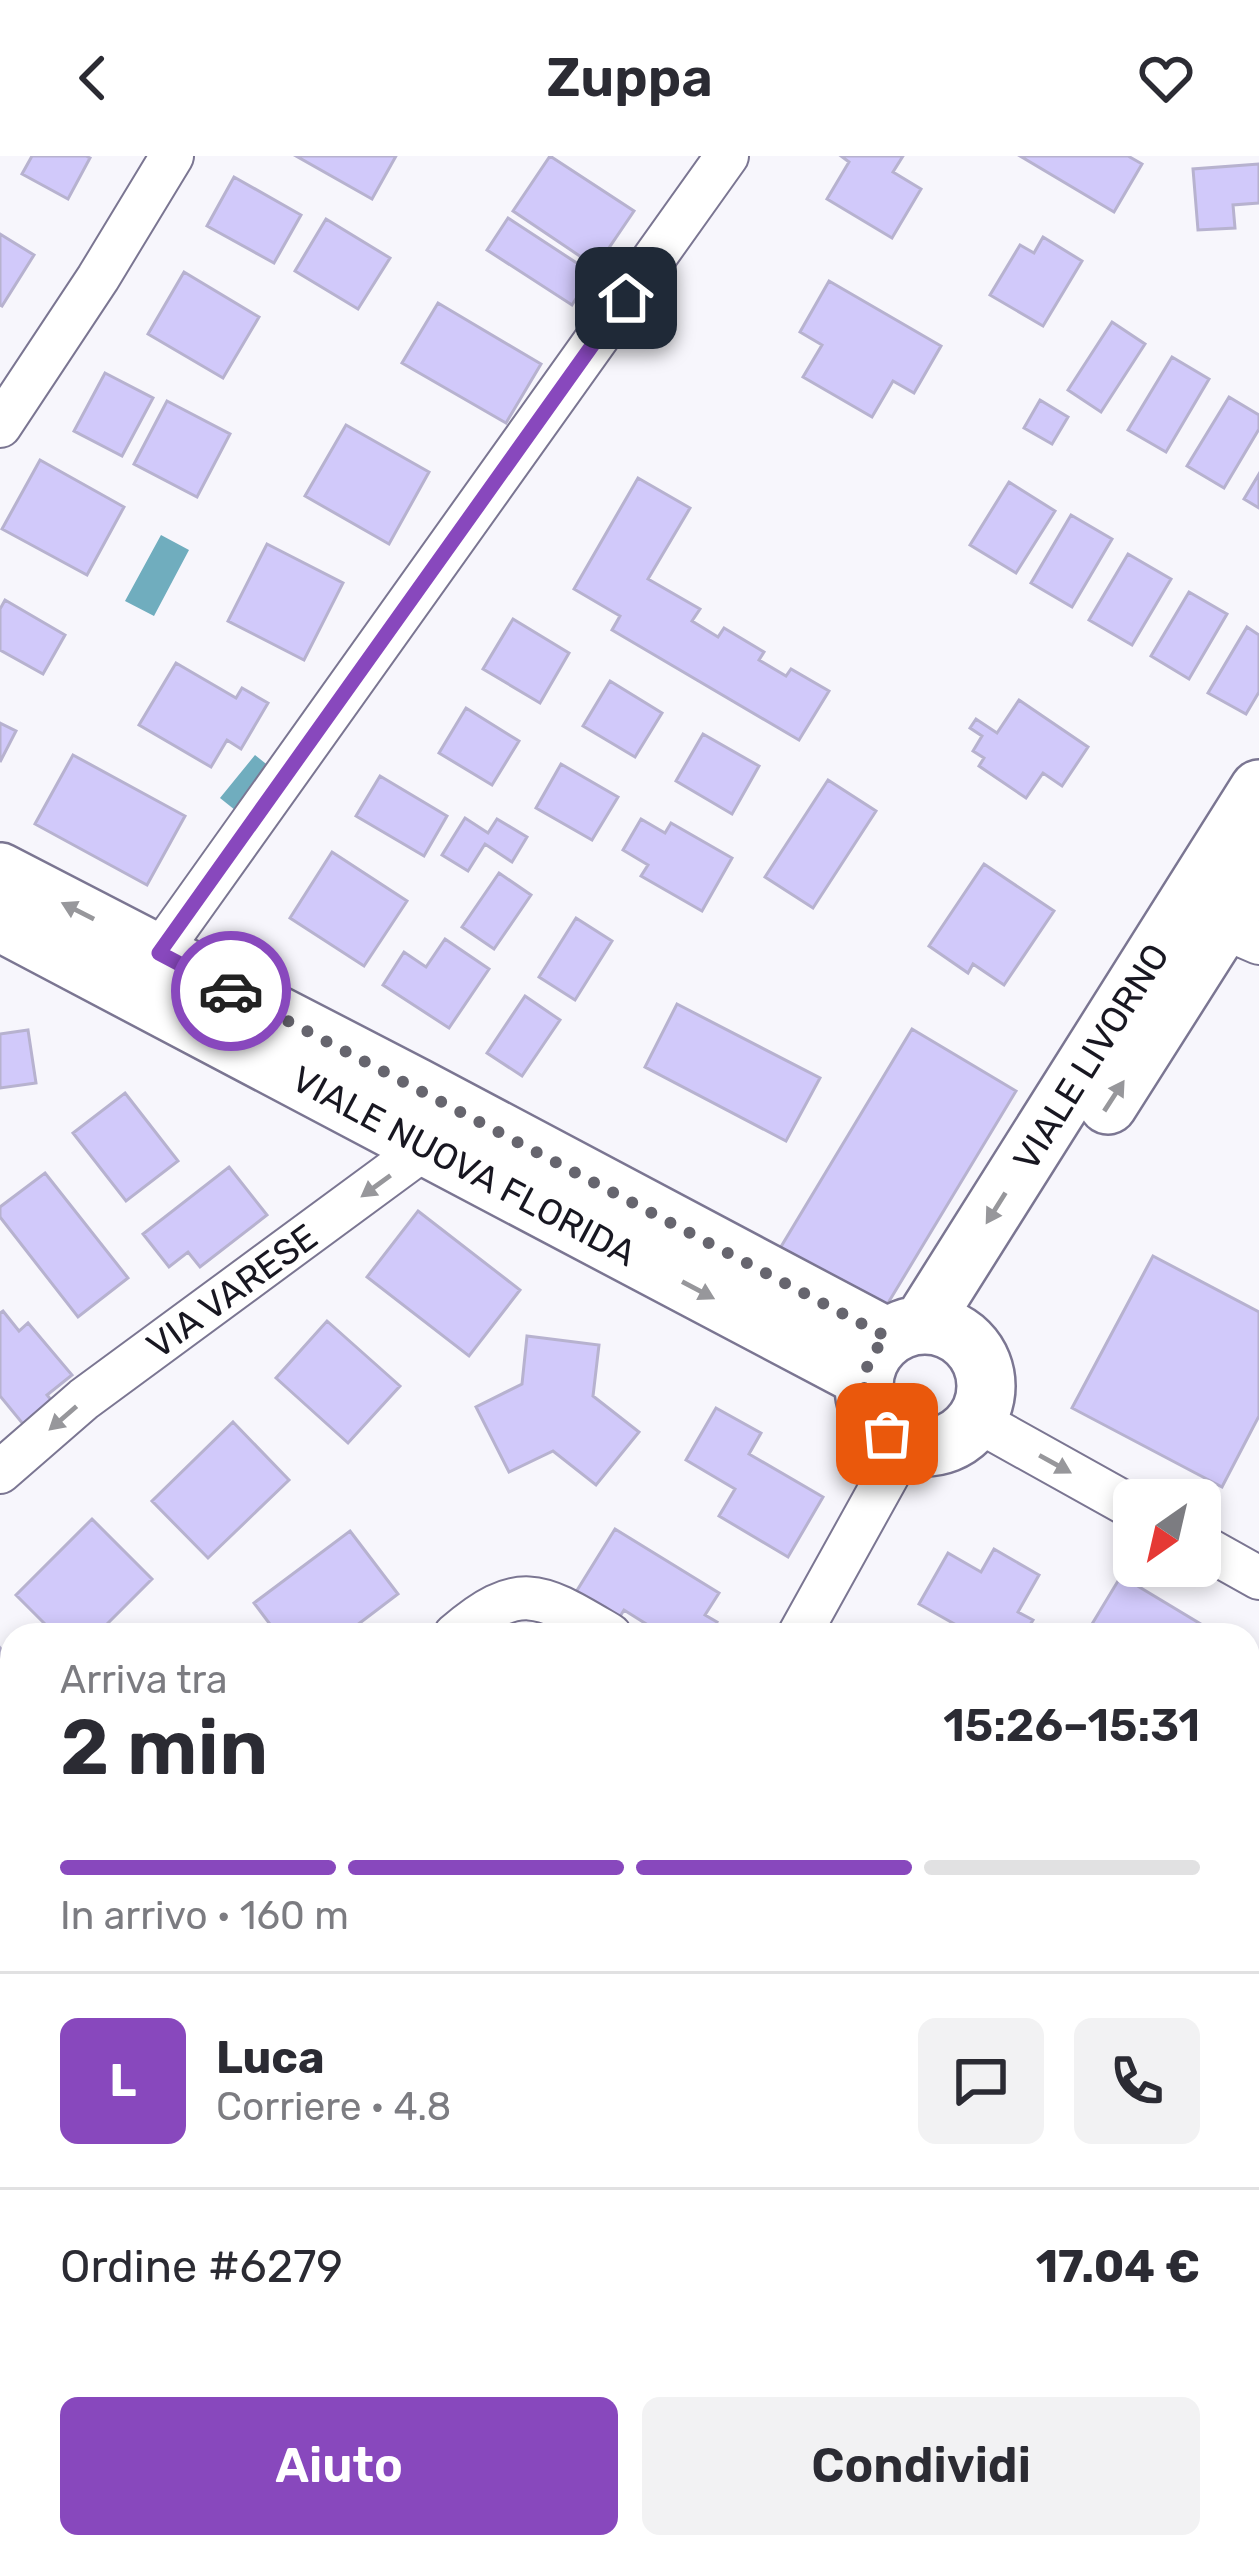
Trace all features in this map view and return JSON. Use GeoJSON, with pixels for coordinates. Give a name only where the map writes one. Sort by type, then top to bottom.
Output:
{"type":"FeatureCollection","features":[{"type":"Feature","properties":{"kind":"street"},"geometry":{"type":"LineString","coordinates":[[0,426],[172,156]]}},
{"type":"Feature","properties":{"kind":"street"},"geometry":{"type":"LineString","coordinates":[[145,972],[727,156]]}},
{"type":"Feature","properties":{"kind":"street","name":"VIALE LIVORNO"},"geometry":{"type":"LineString","coordinates":[[1222,927],[1259,789]]}},
{"type":"Feature","properties":{"kind":"street","name":"VIALE LIVORNO"},"geometry":{"type":"LineString","coordinates":[[908,1344],[1222,927],[1259,867]]}},
{"type":"Feature","properties":{"kind":"street","name":"VIALE NUOVA FLORIDA"},"geometry":{"type":"LineString","coordinates":[[0,872],[145,972],[448,1130],[908,1344]]}},
{"type":"Feature","properties":{"kind":"street","name":"VIALE NUOVA FLORIDA"},"geometry":{"type":"LineString","coordinates":[[0,922],[145,972]]}},
{"type":"Feature","properties":{"kind":"street","name":"VIA VARESE"},"geometry":{"type":"LineString","coordinates":[[0,1472],[84,1400],[448,1130]]}},
{"type":"Feature","properties":{"kind":"street"},"geometry":{"type":"LineString","coordinates":[[908,1344],[973,1349],[986,1383],[976,1420],[945,1444],[905,1444],[887,1434],[865,1399],[908,1344]]}},
{"type":"Feature","properties":{"kind":"street"},"geometry":{"type":"LineString","coordinates":[[976,1420],[1113,1496]]}},
{"type":"Feature","properties":{"kind":"street"},"geometry":{"type":"LineString","coordinates":[[807,1623],[905,1444]]}},
{"type":"Feature","properties":{"kind":"street"},"geometry":{"type":"LineString","coordinates":[[1221,1557],[1259,1578]]}},
{"type":"Feature","properties":{"kind":"street"},"geometry":{"type":"LineString","coordinates":[[469,1623],[486,1609],[522,1597],[560,1606],[589,1623]]}},
{"type":"Feature","properties":{"kind":"water"},"geometry":{"type":"Polygon","coordinates":[[[161,535],[189,550],[154,616],[125,601],[161,535]]]}},
{"type":"Feature","properties":{"kind":"water"},"geometry":{"type":"Polygon","coordinates":[[[255,755],[280,775],[245,818],[220,798],[255,755]]]}},
{"type":"Feature","properties":{"kind":"building"},"geometry":{"type":"Polygon","coordinates":[[[32,156],[90,158],[68,199],[22,174],[32,156]]]}},
{"type":"Feature","properties":{"kind":"building"},"geometry":{"type":"Polygon","coordinates":[[[296,156],[396,156],[372,199],[296,156]]]}},
{"type":"Feature","properties":{"kind":"building"},"geometry":{"type":"Polygon","coordinates":[[[550,156],[634,211],[596,267],[513,211],[550,156]]]}},
{"type":"Feature","properties":{"kind":"building"},"geometry":{"type":"Polygon","coordinates":[[[841,156],[903,156],[893,172],[921,189],[892,238],[827,199],[849,162],[841,156]]]}},
{"type":"Feature","properties":{"kind":"building"},"geometry":{"type":"Polygon","coordinates":[[[1020,156],[1128,156],[1142,164],[1114,212],[1020,156]]]}},
{"type":"Feature","properties":{"kind":"building"},"geometry":{"type":"Polygon","coordinates":[[[1259,164],[1259,203],[1233,205],[1235,228],[1198,230],[1193,169],[1259,164]]]}},
{"type":"Feature","properties":{"kind":"building"},"geometry":{"type":"Polygon","coordinates":[[[234,177],[301,215],[274,263],[207,226],[234,177]]]}},
{"type":"Feature","properties":{"kind":"building"},"geometry":{"type":"Polygon","coordinates":[[[508,218],[592,273],[572,305],[487,250],[508,218]]]}},
{"type":"Feature","properties":{"kind":"building"},"geometry":{"type":"Polygon","coordinates":[[[326,219],[390,258],[358,309],[295,271],[326,219]]]}},
{"type":"Feature","properties":{"kind":"building"},"geometry":{"type":"Polygon","coordinates":[[[0,234],[34,255],[2,306],[0,305],[0,234]]]}},
{"type":"Feature","properties":{"kind":"building"},"geometry":{"type":"Polygon","coordinates":[[[1043,237],[1082,261],[1043,326],[990,295],[1020,245],[1034,253],[1043,237]]]}},
{"type":"Feature","properties":{"kind":"building"},"geometry":{"type":"Polygon","coordinates":[[[184,272],[259,317],[223,378],[148,334],[184,272]]]}},
{"type":"Feature","properties":{"kind":"building"},"geometry":{"type":"Polygon","coordinates":[[[829,281],[941,346],[914,393],[893,381],[872,417],[803,377],[822,345],[800,332],[829,281]]]}},
{"type":"Feature","properties":{"kind":"building"},"geometry":{"type":"Polygon","coordinates":[[[438,303],[541,364],[506,423],[402,363],[438,303]]]}},
{"type":"Feature","properties":{"kind":"building"},"geometry":{"type":"Polygon","coordinates":[[[1112,322],[1145,344],[1101,412],[1068,390],[1112,322]]]}},
{"type":"Feature","properties":{"kind":"building"},"geometry":{"type":"Polygon","coordinates":[[[1172,357],[1209,379],[1166,452],[1128,430],[1172,357]]]}},
{"type":"Feature","properties":{"kind":"building"},"geometry":{"type":"Polygon","coordinates":[[[105,373],[153,398],[122,456],[74,431],[105,373]]]}},
{"type":"Feature","properties":{"kind":"building"},"geometry":{"type":"Polygon","coordinates":[[[1229,397],[1259,415],[1259,429],[1224,488],[1187,466],[1229,397]]]}},
{"type":"Feature","properties":{"kind":"building"},"geometry":{"type":"Polygon","coordinates":[[[1040,400],[1068,417],[1052,444],[1024,428],[1040,400]]]}},
{"type":"Feature","properties":{"kind":"building"},"geometry":{"type":"Polygon","coordinates":[[[167,401],[230,434],[197,497],[134,464],[167,401]]]}},
{"type":"Feature","properties":{"kind":"building"},"geometry":{"type":"Polygon","coordinates":[[[346,425],[429,472],[389,544],[305,496],[346,425]]]}},
{"type":"Feature","properties":{"kind":"building"},"geometry":{"type":"Polygon","coordinates":[[[40,460],[124,507],[87,575],[2,529],[40,460]]]}},
{"type":"Feature","properties":{"kind":"building"},"geometry":{"type":"Polygon","coordinates":[[[1259,474],[1259,508],[1244,499],[1259,474]]]}},
{"type":"Feature","properties":{"kind":"building"},"geometry":{"type":"Polygon","coordinates":[[[638,478],[690,508],[648,579],[700,609],[692,621],[718,637],[724,628],[764,652],[759,660],[786,676],[791,669],[829,691],[799,740],[612,630],[620,616],[574,589],[638,478]]]}},
{"type":"Feature","properties":{"kind":"building"},"geometry":{"type":"Polygon","coordinates":[[[1009,482],[1055,511],[1016,573],[970,545],[1009,482]]]}},
{"type":"Feature","properties":{"kind":"building"},"geometry":{"type":"Polygon","coordinates":[[[1071,515],[1112,539],[1072,607],[1031,583],[1071,515]]]}},
{"type":"Feature","properties":{"kind":"building"},"geometry":{"type":"Polygon","coordinates":[[[267,544],[343,583],[304,660],[228,621],[267,544]]]}},
{"type":"Feature","properties":{"kind":"building"},"geometry":{"type":"Polygon","coordinates":[[[1128,554],[1171,579],[1132,645],[1089,620],[1128,554]]]}},
{"type":"Feature","properties":{"kind":"building"},"geometry":{"type":"Polygon","coordinates":[[[1189,592],[1227,614],[1189,679],[1151,656],[1189,592]]]}},
{"type":"Feature","properties":{"kind":"building"},"geometry":{"type":"Polygon","coordinates":[[[5,600],[65,635],[43,674],[0,650],[0,609],[5,600]]]}},
{"type":"Feature","properties":{"kind":"building"},"geometry":{"type":"Polygon","coordinates":[[[513,619],[569,653],[540,703],[483,669],[513,619]]]}},
{"type":"Feature","properties":{"kind":"building"},"geometry":{"type":"Polygon","coordinates":[[[1247,627],[1259,635],[1259,692],[1246,714],[1208,693],[1247,627]]]}},
{"type":"Feature","properties":{"kind":"building"},"geometry":{"type":"Polygon","coordinates":[[[176,663],[236,698],[242,688],[268,703],[241,749],[227,740],[211,767],[139,725],[176,663]]]}},
{"type":"Feature","properties":{"kind":"building"},"geometry":{"type":"Polygon","coordinates":[[[610,681],[662,713],[635,757],[583,726],[610,681]]]}},
{"type":"Feature","properties":{"kind":"building"},"geometry":{"type":"Polygon","coordinates":[[[1019,700],[1088,747],[1062,786],[1043,773],[1026,798],[979,766],[984,758],[973,751],[982,736],[970,728],[976,719],[997,733],[1019,700]]]}},
{"type":"Feature","properties":{"kind":"building"},"geometry":{"type":"Polygon","coordinates":[[[466,708],[519,741],[492,785],[439,753],[466,708]]]}},
{"type":"Feature","properties":{"kind":"building"},"geometry":{"type":"Polygon","coordinates":[[[0,723],[16,731],[0,762],[0,723]]]}},
{"type":"Feature","properties":{"kind":"building"},"geometry":{"type":"Polygon","coordinates":[[[703,734],[759,766],[732,814],[676,781],[703,734]]]}},
{"type":"Feature","properties":{"kind":"building"},"geometry":{"type":"Polygon","coordinates":[[[73,755],[185,816],[147,885],[35,824],[73,755]]]}},
{"type":"Feature","properties":{"kind":"building"},"geometry":{"type":"Polygon","coordinates":[[[561,764],[618,797],[592,840],[536,808],[561,764]]]}},
{"type":"Feature","properties":{"kind":"building"},"geometry":{"type":"Polygon","coordinates":[[[380,776],[447,816],[424,856],[356,816],[380,776]]]}},
{"type":"Feature","properties":{"kind":"building"},"geometry":{"type":"Polygon","coordinates":[[[828,780],[876,811],[813,908],[765,877],[828,780]]]}},
{"type":"Feature","properties":{"kind":"building"},"geometry":{"type":"Polygon","coordinates":[[[465,818],[488,833],[497,819],[527,837],[512,862],[485,844],[468,871],[442,855],[465,818]]]}},
{"type":"Feature","properties":{"kind":"building"},"geometry":{"type":"Polygon","coordinates":[[[641,819],[665,833],[671,823],[732,858],[702,911],[641,876],[648,865],[623,850],[641,819]]]}},
{"type":"Feature","properties":{"kind":"building"},"geometry":{"type":"Polygon","coordinates":[[[332,852],[407,901],[364,966],[290,918],[332,852]]]}},
{"type":"Feature","properties":{"kind":"building"},"geometry":{"type":"Polygon","coordinates":[[[984,864],[1054,911],[1004,985],[973,964],[968,973],[929,946],[984,864]]]}},
{"type":"Feature","properties":{"kind":"building"},"geometry":{"type":"Polygon","coordinates":[[[499,873],[531,895],[494,949],[462,927],[499,873]]]}},
{"type":"Feature","properties":{"kind":"building"},"geometry":{"type":"Polygon","coordinates":[[[576,918],[612,941],[575,1000],[539,977],[576,918]]]}},
{"type":"Feature","properties":{"kind":"building"},"geometry":{"type":"Polygon","coordinates":[[[445,939],[489,969],[449,1028],[383,985],[404,952],[426,967],[445,939]]]}},
{"type":"Feature","properties":{"kind":"building"},"geometry":{"type":"Polygon","coordinates":[[[525,996],[560,1020],[522,1076],[487,1053],[525,996]]]}},
{"type":"Feature","properties":{"kind":"building"},"geometry":{"type":"Polygon","coordinates":[[[677,1004],[820,1078],[786,1141],[645,1067],[677,1004]]]}},
{"type":"Feature","properties":{"kind":"building"},"geometry":{"type":"Polygon","coordinates":[[[912,1029],[1016,1091],[882,1313],[779,1250],[912,1029]]]}},
{"type":"Feature","properties":{"kind":"building"},"geometry":{"type":"Polygon","coordinates":[[[28,1030],[36,1083],[0,1088],[0,1034],[28,1030]]]}},
{"type":"Feature","properties":{"kind":"building"},"geometry":{"type":"Polygon","coordinates":[[[125,1093],[178,1161],[126,1201],[73,1133],[125,1093]]]}},
{"type":"Feature","properties":{"kind":"building"},"geometry":{"type":"Polygon","coordinates":[[[229,1167],[267,1215],[200,1267],[188,1252],[169,1267],[143,1234],[229,1167]]]}},
{"type":"Feature","properties":{"kind":"building"},"geometry":{"type":"Polygon","coordinates":[[[45,1173],[128,1278],[78,1317],[0,1217],[0,1207],[45,1173]]]}},
{"type":"Feature","properties":{"kind":"building"},"geometry":{"type":"Polygon","coordinates":[[[418,1211],[520,1290],[469,1356],[367,1277],[418,1211]]]}},
{"type":"Feature","properties":{"kind":"building"},"geometry":{"type":"Polygon","coordinates":[[[1153,1256],[1259,1312],[1259,1416],[1222,1487],[1221,1479],[1207,1479],[1072,1408],[1153,1256]]]}},
{"type":"Feature","properties":{"kind":"building"},"geometry":{"type":"Polygon","coordinates":[[[3,1311],[19,1331],[28,1323],[72,1375],[47,1395],[52,1401],[23,1424],[0,1396],[3,1311]]]}},
{"type":"Feature","properties":{"kind":"building"},"geometry":{"type":"Polygon","coordinates":[[[327,1321],[400,1386],[348,1443],[276,1378],[327,1321]]]}},
{"type":"Feature","properties":{"kind":"building"},"geometry":{"type":"Polygon","coordinates":[[[527,1336],[599,1345],[593,1396],[639,1432],[596,1485],[553,1451],[509,1472],[476,1407],[522,1384],[527,1336]]]}},
{"type":"Feature","properties":{"kind":"building"},"geometry":{"type":"Polygon","coordinates":[[[716,1408],[761,1433],[749,1454],[823,1497],[788,1557],[719,1516],[735,1489],[686,1460],[716,1408]]]}},
{"type":"Feature","properties":{"kind":"building"},"geometry":{"type":"Polygon","coordinates":[[[233,1422],[289,1480],[208,1558],[152,1501],[233,1422]]]}},
{"type":"Feature","properties":{"kind":"building"},"geometry":{"type":"Polygon","coordinates":[[[92,1519],[152,1579],[108,1623],[44,1623],[16,1595],[92,1519]]]}},
{"type":"Feature","properties":{"kind":"building"},"geometry":{"type":"Polygon","coordinates":[[[615,1529],[719,1593],[705,1615],[717,1622],[645,1623],[624,1610],[619,1618],[576,1592],[615,1529]]]}},
{"type":"Feature","properties":{"kind":"building"},"geometry":{"type":"Polygon","coordinates":[[[350,1531],[398,1594],[360,1623],[269,1623],[254,1603],[350,1531]]]}},
{"type":"Feature","properties":{"kind":"building"},"geometry":{"type":"Polygon","coordinates":[[[994,1549],[1039,1575],[1018,1612],[1031,1623],[953,1623],[919,1604],[948,1553],[981,1572],[994,1549]]]}},
{"type":"Feature","properties":{"kind":"building"},"geometry":{"type":"Polygon","coordinates":[[[1114,1587],[1139,1587],[1199,1623],[1093,1623],[1114,1587]]]}},
{"type":"Feature","properties":{"kind":"way so far"},"geometry":{"type":"LineString","coordinates":[[231,991],[887,1337],[876,1348],[864,1378],[865,1399],[887,1434]]}},
{"type":"Feature","properties":{"kind":"route"},"geometry":{"type":"LineString","coordinates":[[231,991],[159,953],[626,298]]}}]}
